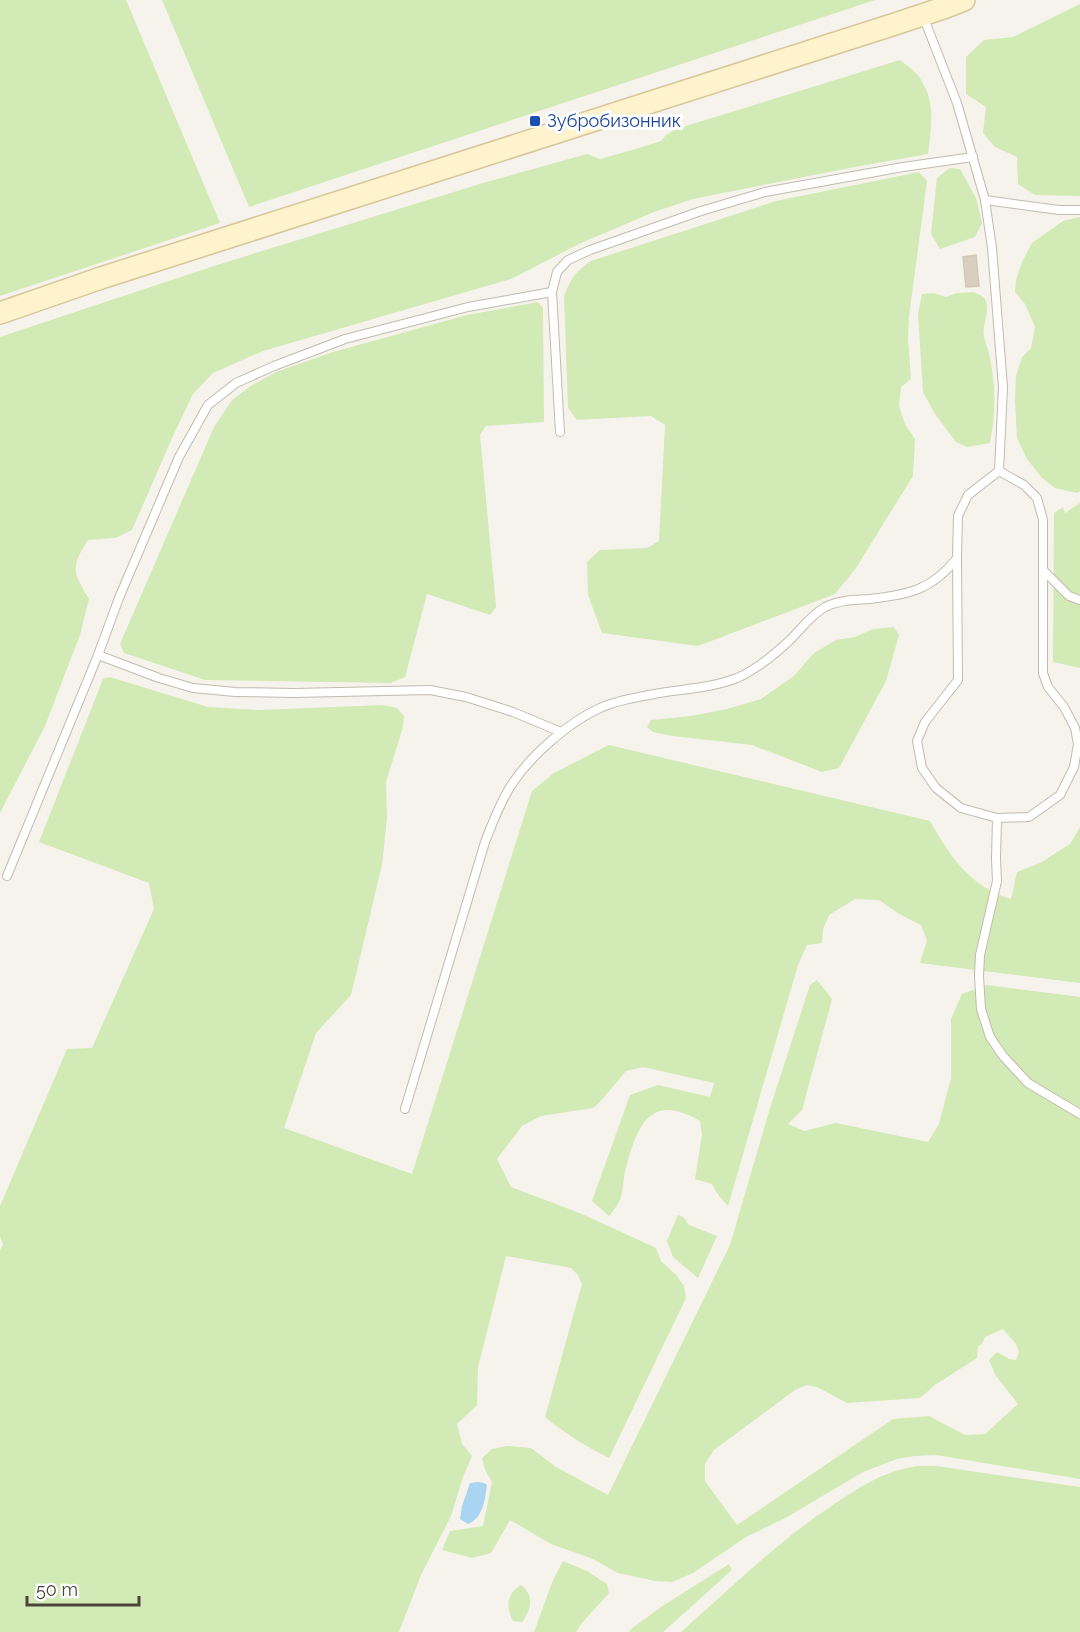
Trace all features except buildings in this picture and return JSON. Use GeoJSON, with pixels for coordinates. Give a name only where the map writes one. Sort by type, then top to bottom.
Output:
{"type":"FeatureCollection","features":[{"type":"Feature","properties":{"kind":"main road"},"geometry":{"type":"LineString","coordinates":[[0,313],[101,278],[964,0]]}},
{"type":"Feature","properties":{"kind":"lane"},"geometry":{"type":"LineString","coordinates":[[922,15],[949,81],[985,200],[994,270],[1003,387],[999,471],[968,495],[958,516],[958,680],[925,722],[917,741],[922,768],[936,788],[961,808],[997,818],[1029,817],[1060,795],[1074,767],[1078,744],[1075,728],[1064,706],[1048,687],[1043,673],[1043,519],[1037,498],[1024,485],[999,471]]}},
{"type":"Feature","properties":{"kind":"lane"},"geometry":{"type":"LineString","coordinates":[[560,432],[552,292],[557,272],[568,260],[701,211],[765,192],[973,157]]}},
{"type":"Feature","properties":{"kind":"lane"},"geometry":{"type":"LineString","coordinates":[[985,200],[1059,210],[1080,210]]}},
{"type":"Feature","properties":{"kind":"lane"},"geometry":{"type":"LineString","coordinates":[[7,876],[99,655],[119,598],[179,457],[208,405],[236,383],[345,339],[468,307],[552,292]]}},
{"type":"Feature","properties":{"kind":"lane"},"geometry":{"type":"LineString","coordinates":[[405,1109],[485,842],[502,802],[513,783],[532,759],[561,732],[601,708],[627,699],[702,688],[738,677],[768,659],[809,619],[825,607],[845,600],[870,599],[919,590],[933,583],[957,558]]}},
{"type":"Feature","properties":{"kind":"lane"},"geometry":{"type":"LineString","coordinates":[[1044,572],[1069,596],[1080,600]]}},
{"type":"Feature","properties":{"kind":"lane"},"geometry":{"type":"LineString","coordinates":[[99,655],[159,678],[193,688],[235,692],[294,693],[430,690],[466,696],[561,732]]}},
{"type":"Feature","properties":{"kind":"lane"},"geometry":{"type":"LineString","coordinates":[[997,818],[997,881],[980,955],[981,1009],[990,1037],[1011,1065],[1028,1083],[1080,1114]]}},
{"type":"Feature","properties":{"kind":"green space"},"geometry":{"type":"Polygon","coordinates":[[[0,0],[126,0],[220,223],[0,296],[0,0]]]}},
{"type":"Feature","properties":{"kind":"green space"},"geometry":{"type":"Polygon","coordinates":[[[162,0],[875,0],[249,207],[162,0]]]}},
{"type":"Feature","properties":{"kind":"green space"},"geometry":{"type":"Polygon","coordinates":[[[1080,4],[1080,196],[1035,195],[1018,184],[1017,157],[995,147],[983,133],[986,107],[966,94],[966,57],[984,40],[1013,37],[1080,4]]]}},
{"type":"Feature","properties":{"kind":"green space"},"geometry":{"type":"Polygon","coordinates":[[[900,60],[919,77],[929,97],[931,116],[928,154],[693,199],[654,212],[581,243],[511,279],[263,351],[213,373],[193,394],[132,530],[115,538],[88,540],[78,557],[77,576],[89,599],[80,635],[45,726],[0,813],[0,337],[217,265],[483,183],[587,154],[600,159],[636,149],[661,141],[676,129],[900,60]]]}},
{"type":"Feature","properties":{"kind":"green space"},"geometry":{"type":"Polygon","coordinates":[[[950,168],[960,169],[976,198],[982,223],[975,237],[940,249],[931,234],[937,178],[950,168]]]}},
{"type":"Feature","properties":{"kind":"green space"},"geometry":{"type":"Polygon","coordinates":[[[919,172],[927,181],[909,316],[911,379],[901,387],[899,406],[905,424],[915,439],[913,476],[856,568],[835,594],[698,646],[602,633],[588,595],[587,562],[600,550],[647,548],[659,541],[665,425],[651,416],[577,420],[568,408],[564,297],[574,276],[591,261],[776,201],[919,172]]]}},
{"type":"Feature","properties":{"kind":"green space"},"geometry":{"type":"Polygon","coordinates":[[[1080,217],[1080,491],[1077,493],[1055,488],[1042,478],[1027,459],[1017,438],[1016,376],[1022,357],[1031,348],[1035,327],[1025,304],[1015,292],[1022,262],[1032,243],[1063,221],[1080,217]]]}},
{"type":"Feature","properties":{"kind":"green space"},"geometry":{"type":"Polygon","coordinates":[[[973,292],[983,296],[987,303],[984,336],[993,377],[994,409],[990,443],[967,447],[956,442],[935,414],[923,392],[918,314],[922,294],[934,293],[946,297],[957,293],[973,292]]]}},
{"type":"Feature","properties":{"kind":"green space"},"geometry":{"type":"Polygon","coordinates":[[[538,302],[543,308],[544,422],[486,426],[480,435],[496,607],[490,615],[427,594],[405,677],[391,683],[205,680],[124,653],[120,644],[214,427],[232,400],[252,385],[276,372],[333,352],[467,315],[538,302]]]}},
{"type":"Feature","properties":{"kind":"green space"},"geometry":{"type":"Polygon","coordinates":[[[1080,503],[1080,668],[1053,662],[1054,513],[1063,507],[1065,513],[1080,503]]]}},
{"type":"Feature","properties":{"kind":"green space"},"geometry":{"type":"Polygon","coordinates":[[[894,627],[899,635],[886,681],[839,768],[822,772],[752,745],[673,736],[653,732],[647,727],[651,720],[691,716],[761,699],[794,676],[814,653],[836,640],[855,637],[873,629],[894,627]]]}},
{"type":"Feature","properties":{"kind":"green space"},"geometry":{"type":"Polygon","coordinates":[[[110,677],[208,707],[260,710],[383,705],[397,708],[404,716],[403,727],[386,782],[387,818],[382,865],[351,995],[316,1033],[284,1128],[412,1174],[532,791],[554,773],[609,745],[930,821],[945,846],[963,869],[984,887],[1011,899],[1017,872],[1040,863],[1070,844],[1080,827],[1080,983],[920,963],[927,940],[921,925],[899,914],[879,900],[855,899],[829,915],[823,929],[822,943],[807,945],[798,965],[728,1206],[712,1184],[695,1179],[702,1135],[700,1121],[684,1113],[670,1110],[659,1111],[643,1124],[632,1148],[620,1200],[609,1216],[592,1201],[630,1095],[658,1085],[710,1097],[714,1083],[643,1067],[626,1071],[593,1108],[541,1116],[522,1126],[497,1159],[511,1187],[582,1214],[656,1248],[661,1261],[684,1286],[686,1298],[609,1458],[560,1429],[545,1417],[582,1284],[578,1275],[571,1268],[506,1256],[478,1367],[477,1405],[457,1424],[462,1444],[472,1456],[451,1516],[421,1575],[399,1632],[0,1632],[0,1250],[3,1245],[0,1236],[0,1206],[67,1049],[92,1048],[154,909],[149,883],[39,842],[103,679],[110,677]]]}},
{"type":"Feature","properties":{"kind":"green space"},"geometry":{"type":"Polygon","coordinates":[[[817,980],[832,999],[802,1110],[788,1124],[804,1131],[836,1123],[928,1142],[939,1124],[951,1078],[951,1019],[962,994],[987,985],[1080,997],[1080,1479],[936,1455],[897,1459],[863,1472],[787,1517],[746,1537],[693,1573],[672,1582],[655,1581],[618,1573],[593,1559],[551,1544],[510,1520],[491,1553],[472,1558],[442,1550],[450,1531],[483,1526],[492,1482],[485,1470],[482,1458],[492,1449],[507,1446],[531,1448],[556,1467],[608,1495],[730,1245],[770,1108],[810,985],[817,980]],[[1003,1329],[985,1337],[982,1344],[978,1346],[977,1358],[935,1385],[920,1398],[847,1403],[817,1387],[807,1385],[795,1390],[714,1450],[705,1464],[705,1481],[737,1525],[893,1419],[929,1416],[965,1435],[985,1434],[1018,1404],[996,1376],[989,1360],[997,1352],[1016,1360],[1019,1352],[1016,1344],[1003,1329]]]}},
{"type":"Feature","properties":{"kind":"green space"},"geometry":{"type":"Polygon","coordinates":[[[678,1215],[683,1217],[689,1225],[717,1236],[698,1278],[673,1257],[667,1241],[678,1215]]]}},
{"type":"Feature","properties":{"kind":"green space"},"geometry":{"type":"Polygon","coordinates":[[[917,1466],[936,1466],[1080,1487],[1080,1632],[681,1632],[810,1521],[871,1481],[892,1472],[917,1466]]]}},
{"type":"Feature","properties":{"kind":"green space"},"geometry":{"type":"Polygon","coordinates":[[[563,1561],[587,1571],[607,1584],[609,1593],[576,1632],[534,1632],[553,1580],[563,1561]]]}},
{"type":"Feature","properties":{"kind":"green space"},"geometry":{"type":"Polygon","coordinates":[[[729,1564],[732,1570],[663,1632],[629,1632],[661,1607],[729,1564]]]}},
{"type":"Feature","properties":{"kind":"green space"},"geometry":{"type":"Polygon","coordinates":[[[521,1585],[530,1598],[528,1613],[522,1622],[513,1621],[508,1606],[512,1592],[521,1585]]]}},
{"type":"Feature","properties":{"kind":"water"},"geometry":{"type":"Polygon","coordinates":[[[477,1482],[487,1485],[484,1502],[480,1513],[468,1524],[460,1519],[462,1506],[470,1483],[477,1482]]]}},
{"type":"Feature","properties":{"kind":"place","name":"Зубробизонник"},"geometry":{"type":"Point","coordinates":[535,121]}}]}
